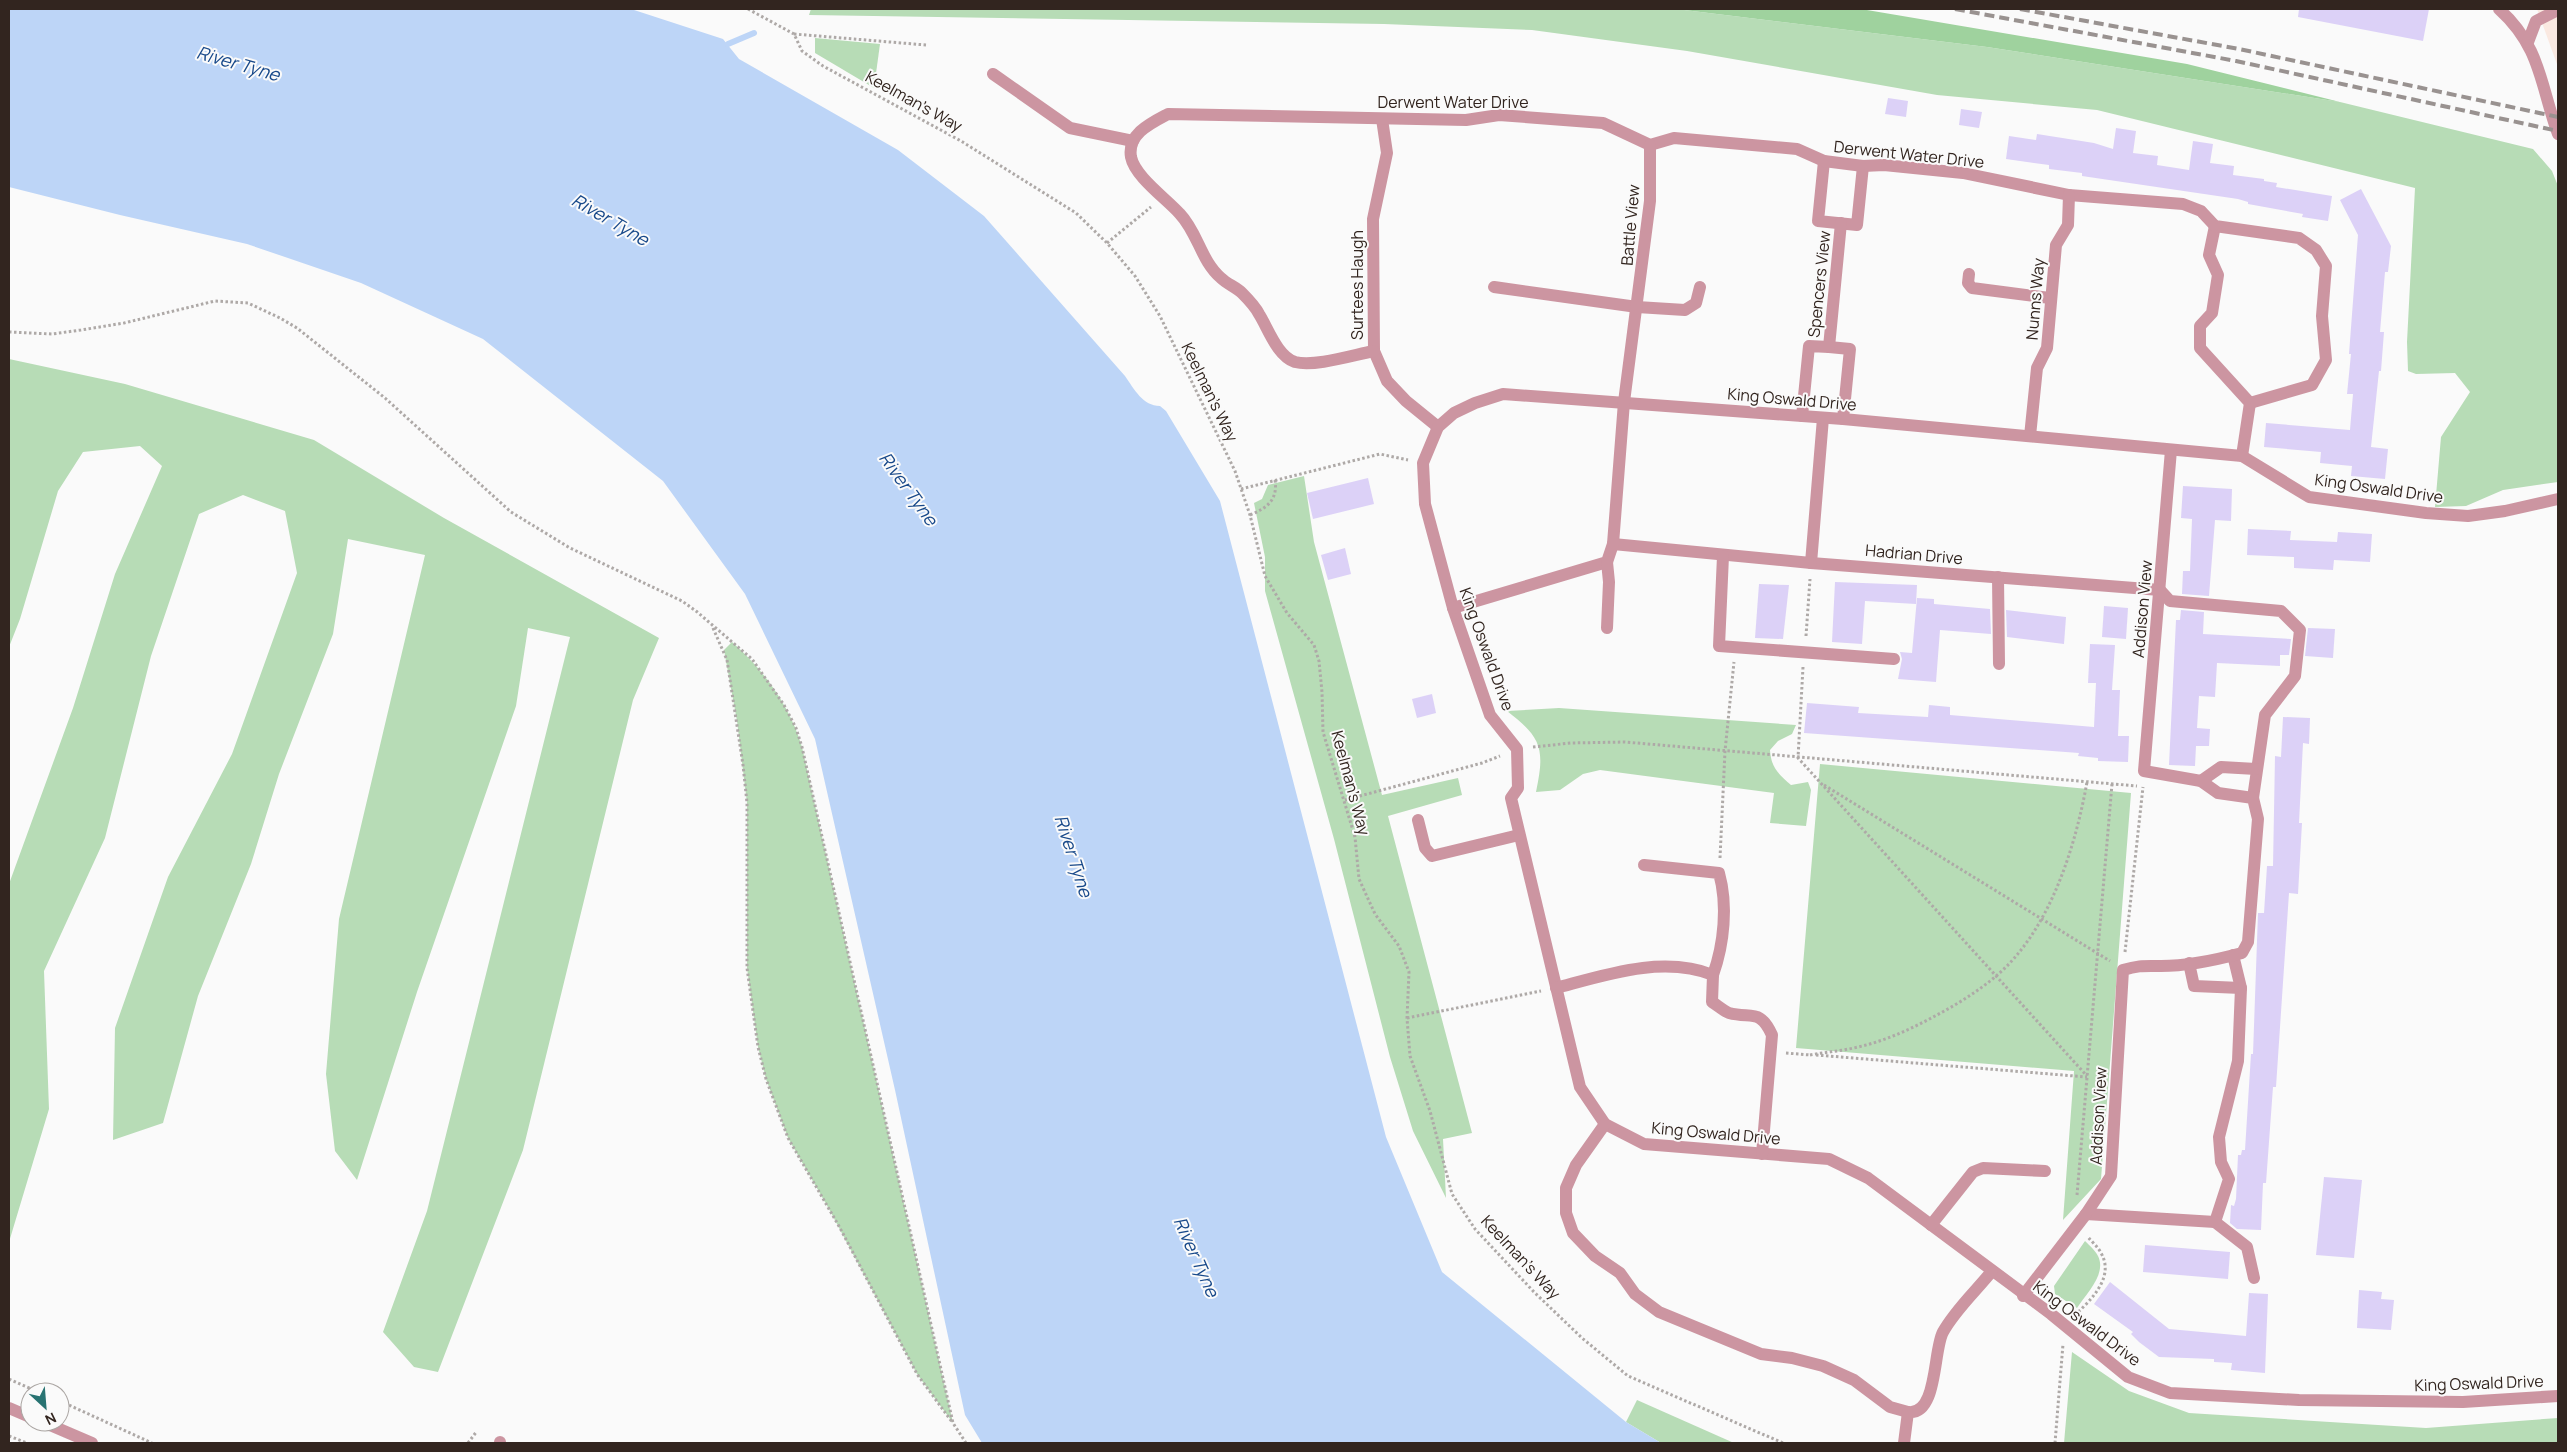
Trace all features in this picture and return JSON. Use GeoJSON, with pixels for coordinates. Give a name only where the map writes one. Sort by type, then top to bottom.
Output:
{"type":"FeatureCollection","features":[{"type":"Feature","properties":{"kind":"street"},"geometry":{"type":"LineString","coordinates":[[2499,9],[2513,22],[2528,42],[2538,65],[2558,134]]}},
{"type":"Feature","properties":{"kind":"street"},"geometry":{"type":"LineString","coordinates":[[2528,42],[2536,21],[2558,10]]}},
{"type":"Feature","properties":{"kind":"street"},"geometry":{"type":"LineString","coordinates":[[993,74],[1070,128],[1133,141],[1131,155],[1134,167],[1181,215],[1194,234],[1207,262],[1220,278],[1241,291],[1258,312],[1281,352],[1294,362],[1310,363],[1374,351]]}},
{"type":"Feature","properties":{"kind":"street","name":"Derwent Water Drive"},"geometry":{"type":"LineString","coordinates":[[1133,141],[1142,128],[1168,114],[1466,120],[1499,115],[1603,123],[1650,145],[1674,138],[1797,149],[1824,161],[1863,166],[1884,165],[1963,173],[2070,196],[2183,204],[2202,211],[2215,226]]}},
{"type":"Feature","properties":{"kind":"street","name":"Surtees Haugh"},"geometry":{"type":"LineString","coordinates":[[1382,118],[1387,153],[1373,219],[1374,351],[1387,381],[1406,401],[1438,427]]}},
{"type":"Feature","properties":{"kind":"street","name":"Battle View"},"geometry":{"type":"LineString","coordinates":[[1607,562],[1613,544],[1624,402],[1638,307],[1650,201],[1650,145]]}},
{"type":"Feature","properties":{"kind":"street","name":"Spencers View"},"geometry":{"type":"LineString","coordinates":[[1824,161],[1818,221],[1857,225],[1863,166]]}},
{"type":"Feature","properties":{"kind":"street","name":"Nunns Way"},"geometry":{"type":"LineString","coordinates":[[2030,436],[2037,368],[2047,348],[2056,245],[2068,225],[2070,196]]}},
{"type":"Feature","properties":{"kind":"street","name":"Spencers View"},"geometry":{"type":"LineString","coordinates":[[1828,347],[1841,223]]}},
{"type":"Feature","properties":{"kind":"street"},"geometry":{"type":"LineString","coordinates":[[2215,226],[2299,238],[2316,250],[2326,266],[2322,316],[2326,360],[2312,385],[2250,403],[2200,348],[2200,326],[2212,313],[2218,275],[2209,255],[2215,226]]}},
{"type":"Feature","properties":{"kind":"street"},"geometry":{"type":"LineString","coordinates":[[1969,274],[1968,283],[1972,288],[2050,298]]}},
{"type":"Feature","properties":{"kind":"street"},"geometry":{"type":"LineString","coordinates":[[1494,287],[1638,307],[1686,310],[1696,304],[1700,287]]}},
{"type":"Feature","properties":{"kind":"street","name":"Spencers View"},"geometry":{"type":"LineString","coordinates":[[1802,416],[1809,346],[1828,347],[1850,350],[1843,419]]}},
{"type":"Feature","properties":{"kind":"street","name":"King Oswald Drive"},"geometry":{"type":"LineString","coordinates":[[2558,499],[2505,511],[2468,516],[2407,511],[2309,497],[2242,456],[1843,419],[1503,394],[1475,403],[1454,413],[1438,427],[1423,463],[1425,504],[1453,608],[1490,715],[1517,749],[1518,788],[1511,798],[1519,835],[1580,1087],[1605,1124],[1644,1144],[1829,1159],[1868,1178],[2023,1296],[2065,1325],[2128,1377],[2170,1393],[2298,1400],[2463,1402],[2558,1396]]}},
{"type":"Feature","properties":{"kind":"street"},"geometry":{"type":"LineString","coordinates":[[2242,456],[2250,403]]}},
{"type":"Feature","properties":{"kind":"street"},"geometry":{"type":"LineString","coordinates":[[1811,563],[1823,418]]}},
{"type":"Feature","properties":{"kind":"street","name":"Addison View"},"geometry":{"type":"LineString","coordinates":[[2144,771],[2171,450]]}},
{"type":"Feature","properties":{"kind":"street","name":"Hadrian Drive"},"geometry":{"type":"LineString","coordinates":[[1613,544],[1724,556],[2160,590]]}},
{"type":"Feature","properties":{"kind":"street"},"geometry":{"type":"LineString","coordinates":[[1724,556],[1718,646],[1894,659]]}},
{"type":"Feature","properties":{"kind":"street"},"geometry":{"type":"LineString","coordinates":[[1453,608],[1607,562],[1609,590],[1606,628]]}},
{"type":"Feature","properties":{"kind":"street"},"geometry":{"type":"LineString","coordinates":[[1998,578],[1999,664]]}},
{"type":"Feature","properties":{"kind":"street"},"geometry":{"type":"LineString","coordinates":[[2123,970],[2140,964],[2162,966],[2233,956],[2242,953],[2248,942],[2258,819],[2253,798],[2265,715],[2295,676],[2300,630],[2281,612],[2170,601],[2160,590]]}},
{"type":"Feature","properties":{"kind":"street"},"geometry":{"type":"LineString","coordinates":[[2201,781],[2221,767],[2256,769]]}},
{"type":"Feature","properties":{"kind":"street"},"geometry":{"type":"LineString","coordinates":[[2144,771],[2201,781],[2218,793],[2253,798]]}},
{"type":"Feature","properties":{"kind":"street"},"geometry":{"type":"LineString","coordinates":[[1418,820],[1425,848],[1432,856],[1519,835]]}},
{"type":"Feature","properties":{"kind":"street"},"geometry":{"type":"LineString","coordinates":[[1644,866],[1719,873],[1725,893],[1720,956],[1713,975],[1712,1002],[1729,1013],[1751,1014],[1766,1021],[1772,1035],[1762,1154]]}},
{"type":"Feature","properties":{"kind":"street"},"geometry":{"type":"LineString","coordinates":[[2215,1222],[2229,1179],[2221,1162],[2219,1137],[2238,1061],[2241,988],[2233,956]]}},
{"type":"Feature","properties":{"kind":"street"},"geometry":{"type":"LineString","coordinates":[[2189,963],[2194,986],[2241,988]]}},
{"type":"Feature","properties":{"kind":"street"},"geometry":{"type":"LineString","coordinates":[[1556,988],[1611,974],[1658,966],[1698,969],[1713,975]]}},
{"type":"Feature","properties":{"kind":"street","name":"Addison View"},"geometry":{"type":"LineString","coordinates":[[2023,1296],[2086,1214],[2111,1176],[2123,970]]}},
{"type":"Feature","properties":{"kind":"street"},"geometry":{"type":"LineString","coordinates":[[1605,1124],[1576,1165],[1566,1188],[1566,1213],[1573,1232],[1595,1256],[1620,1273],[1635,1294],[1658,1312],[1761,1354],[1792,1358],[1823,1366],[1854,1380],[1890,1408],[1915,1413],[1922,1409],[1929,1394],[1943,1332],[1992,1271]]}},
{"type":"Feature","properties":{"kind":"street"},"geometry":{"type":"LineString","coordinates":[[1930,1225],[1973,1172],[1983,1168],[2045,1171]]}},
{"type":"Feature","properties":{"kind":"street"},"geometry":{"type":"LineString","coordinates":[[2086,1214],[2215,1222],[2247,1247],[2254,1278]]}},
{"type":"Feature","properties":{"kind":"street"},"geometry":{"type":"LineString","coordinates":[[1904,1443],[1908,1412]]}},
{"type":"Feature","properties":{"kind":"street"},"geometry":{"type":"LineString","coordinates":[[66,1432],[92,1443]]}},
{"type":"Feature","properties":{"kind":"path","name":"Keelman's Way"},"geometry":{"type":"LineString","coordinates":[[748,9],[794,34],[802,51],[823,66],[961,141],[1076,213],[1135,276],[1160,316],[1235,471],[1250,515],[1265,576],[1287,614],[1314,645],[1319,661],[1323,732],[1355,837],[1359,879],[1374,914],[1399,946],[1409,972],[1407,1018],[1410,1056],[1430,1111],[1452,1194],[1475,1229],[1582,1338],[1628,1376],[1783,1443]]}},
{"type":"Feature","properties":{"kind":"path"},"geometry":{"type":"LineString","coordinates":[[794,34],[926,45]]}},
{"type":"Feature","properties":{"kind":"path"},"geometry":{"type":"LineString","coordinates":[[1106,243],[1163,197]]}},
{"type":"Feature","properties":{"kind":"path"},"geometry":{"type":"LineString","coordinates":[[9,332],[52,334],[124,323],[215,301],[248,303],[261,308],[297,328],[385,398],[510,512],[570,548],[682,602],[752,659],[784,705],[796,728],[953,1423]]}},
{"type":"Feature","properties":{"kind":"path"},"geometry":{"type":"LineString","coordinates":[[1241,489],[1380,454],[1423,463]]}},
{"type":"Feature","properties":{"kind":"path"},"geometry":{"type":"LineString","coordinates":[[1250,515],[1264,509],[1274,500],[1277,489],[1275,480]]}},
{"type":"Feature","properties":{"kind":"path"},"geometry":{"type":"LineString","coordinates":[[1811,563],[1798,758],[2087,1077]]}},
{"type":"Feature","properties":{"kind":"path"},"geometry":{"type":"LineString","coordinates":[[712,626],[720,640],[727,660],[743,765],[747,803],[747,968],[758,1047],[766,1079],[788,1138],[840,1228],[917,1374],[966,1443]]}},
{"type":"Feature","properties":{"kind":"path"},"geometry":{"type":"LineString","coordinates":[[1719,873],[1725,751],[1736,648]]}},
{"type":"Feature","properties":{"kind":"path"},"geometry":{"type":"LineString","coordinates":[[1345,800],[1482,763],[1517,749],[1572,743],[1625,742],[2143,787]]}},
{"type":"Feature","properties":{"kind":"path"},"geometry":{"type":"LineString","coordinates":[[1820,782],[2123,970],[2144,771]]}},
{"type":"Feature","properties":{"kind":"path"},"geometry":{"type":"LineString","coordinates":[[1810,1055],[1858,1047],[1906,1031],[1958,1004],[1996,976],[2022,947],[2041,919],[2055,892],[2069,857],[2081,816],[2087,782]]}},
{"type":"Feature","properties":{"kind":"path"},"geometry":{"type":"LineString","coordinates":[[2077,1196],[2112,784]]}},
{"type":"Feature","properties":{"kind":"path"},"geometry":{"type":"LineString","coordinates":[[1407,1018],[1556,988]]}},
{"type":"Feature","properties":{"kind":"path"},"geometry":{"type":"LineString","coordinates":[[1770,1052],[2087,1077]]}},
{"type":"Feature","properties":{"kind":"path"},"geometry":{"type":"LineString","coordinates":[[2055,1443],[2065,1325],[2093,1298],[2105,1276],[2102,1253],[2077,1226]]}},
{"type":"Feature","properties":{"kind":"path"},"geometry":{"type":"LineString","coordinates":[[70,1406],[152,1443]]}},
{"type":"Feature","properties":{"kind":"path"},"geometry":{"type":"LineString","coordinates":[[468,1443],[477,1431]]}},
{"type":"Feature","properties":{"kind":"path"},"geometry":{"type":"LineString","coordinates":[[9,1436],[26,1443]]}},
{"type":"Feature","properties":{"kind":"shaded area"},"geometry":{"type":"Polygon","coordinates":[[[2537,9],[2558,9],[2558,67],[2537,9]]]}},
{"type":"Feature","properties":{"kind":"green space"},"geometry":{"type":"Polygon","coordinates":[[[811,9],[1676,9],[1987,47],[2340,102],[2533,149],[2552,171],[2558,186],[2558,482],[2503,490],[2466,506],[2435,507],[2441,437],[2470,392],[2455,373],[2416,374],[2408,371],[2407,342],[2415,188],[2097,110],[1937,95],[1687,51],[1532,30],[1384,24],[809,15],[811,9]]]}},
{"type":"Feature","properties":{"kind":"green space"},"geometry":{"type":"Polygon","coordinates":[[[1676,9],[1861,9],[2187,64],[2340,102],[1987,47],[1676,9]]]}},
{"type":"Feature","properties":{"kind":"green space"},"geometry":{"type":"Polygon","coordinates":[[[815,38],[880,44],[874,88],[815,53],[815,38]]]}},
{"type":"Feature","properties":{"kind":"green space"},"geometry":{"type":"Polygon","coordinates":[[[9,359],[125,384],[314,440],[444,518],[659,638],[633,700],[523,1150],[438,1372],[414,1367],[383,1332],[427,1211],[570,637],[528,628],[516,706],[417,992],[357,1180],[335,1151],[326,1074],[339,919],[425,555],[348,539],[333,634],[279,774],[251,864],[198,996],[163,1123],[113,1140],[115,1028],[168,877],[232,754],[297,573],[285,511],[243,495],[199,514],[151,656],[105,838],[44,971],[49,1109],[9,1242],[9,884],[73,708],[115,574],[162,466],[140,446],[83,452],[58,491],[20,619],[9,647],[9,359]]]}},
{"type":"Feature","properties":{"kind":"green space"},"geometry":{"type":"Polygon","coordinates":[[[1304,476],[1314,542],[1382,795],[1458,778],[1462,795],[1388,816],[1472,1133],[1443,1139],[1446,1198],[1413,1131],[1390,1057],[1334,839],[1265,591],[1265,557],[1254,503],[1262,499],[1268,485],[1304,476]]]}},
{"type":"Feature","properties":{"kind":"green space"},"geometry":{"type":"Polygon","coordinates":[[[732,642],[755,664],[775,690],[791,717],[802,747],[953,1423],[917,1374],[829,1209],[788,1138],[766,1079],[758,1047],[747,968],[747,803],[737,721],[724,650],[732,642]]]}},
{"type":"Feature","properties":{"kind":"green space"},"geometry":{"type":"Polygon","coordinates":[[[1559,708],[1796,725],[1792,734],[1778,741],[1770,750],[1776,770],[1791,785],[1808,782],[1811,790],[1806,826],[1770,823],[1774,793],[1600,770],[1583,774],[1560,790],[1536,792],[1540,765],[1538,746],[1528,729],[1507,711],[1559,708]]]}},
{"type":"Feature","properties":{"kind":"green space"},"geometry":{"type":"Polygon","coordinates":[[[1820,764],[2131,793],[2101,1179],[2063,1220],[2074,1071],[1796,1048],[1820,764]]]}},
{"type":"Feature","properties":{"kind":"green space"},"geometry":{"type":"Polygon","coordinates":[[[2085,1241],[2098,1256],[2100,1270],[2094,1284],[2077,1308],[2055,1294],[2054,1286],[2085,1241]]]}},
{"type":"Feature","properties":{"kind":"green space"},"geometry":{"type":"Polygon","coordinates":[[[2072,1352],[2129,1391],[2189,1413],[2426,1428],[2558,1418],[2558,1443],[2064,1443],[2072,1352]]]}},
{"type":"Feature","properties":{"kind":"green space"},"geometry":{"type":"Polygon","coordinates":[[[1637,1400],[1734,1443],[1661,1443],[1626,1422],[1637,1400]]]}},
{"type":"Feature","properties":{"kind":"water","name":"River Tyne"},"geometry":{"type":"Polygon","coordinates":[[[9,9],[631,9],[723,39],[739,59],[898,150],[984,216],[1125,376],[1140,396],[1149,403],[1160,406],[1166,411],[1220,501],[1386,1137],[1442,1272],[1626,1422],[1661,1443],[982,1443],[965,1415],[895,1090],[815,739],[745,594],[663,481],[483,339],[361,283],[247,244],[9,187],[9,9]]]}},
{"type":"Feature","properties":{"kind":"building"},"geometry":{"type":"Polygon","coordinates":[[[2299,9],[2429,9],[2423,41],[2298,17],[2299,9]]]}},
{"type":"Feature","properties":{"kind":"building"},"geometry":{"type":"Polygon","coordinates":[[[1888,98],[1908,101],[1906,117],[1885,114],[1888,98]]]}},
{"type":"Feature","properties":{"kind":"building"},"geometry":{"type":"Polygon","coordinates":[[[1961,109],[1982,112],[1979,128],[1959,125],[1961,109]]]}},
{"type":"Feature","properties":{"kind":"building"},"geometry":{"type":"Polygon","coordinates":[[[2116,128],[2136,131],[2133,153],[2158,156],[2157,165],[2189,170],[2193,141],[2213,144],[2210,163],[2234,166],[2233,175],[2264,179],[2264,181],[2277,183],[2276,187],[2332,196],[2328,221],[2302,217],[2303,214],[2248,204],[2248,202],[2238,199],[2082,176],[2082,173],[2049,169],[2049,165],[2006,159],[2009,136],[2036,140],[2037,134],[2094,143],[2113,149],[2116,128]]]}},
{"type":"Feature","properties":{"kind":"building"},"geometry":{"type":"Polygon","coordinates":[[[2361,189],[2391,246],[2388,272],[2385,272],[2380,332],[2384,332],[2381,371],[2379,371],[2371,447],[2388,449],[2385,479],[2351,476],[2352,466],[2320,463],[2321,452],[2264,447],[2266,423],[2350,430],[2353,394],[2347,394],[2358,235],[2340,200],[2361,189]]]}},
{"type":"Feature","properties":{"kind":"building"},"geometry":{"type":"Polygon","coordinates":[[[1368,478],[1374,504],[1313,519],[1307,493],[1368,478]]]}},
{"type":"Feature","properties":{"kind":"building"},"geometry":{"type":"Polygon","coordinates":[[[2183,486],[2232,489],[2231,521],[2215,520],[2209,596],[2182,594],[2183,571],[2190,571],[2192,519],[2181,518],[2183,486]]]}},
{"type":"Feature","properties":{"kind":"building"},"geometry":{"type":"Polygon","coordinates":[[[2248,529],[2291,531],[2290,540],[2337,542],[2338,532],[2372,534],[2370,562],[2334,560],[2333,570],[2294,568],[2294,557],[2247,555],[2248,529]]]}},
{"type":"Feature","properties":{"kind":"building"},"geometry":{"type":"Polygon","coordinates":[[[1345,548],[1351,574],[1328,580],[1321,555],[1345,548]]]}},
{"type":"Feature","properties":{"kind":"building"},"geometry":{"type":"Polygon","coordinates":[[[1835,582],[1917,585],[1916,604],[1865,601],[1862,644],[1832,642],[1835,582]]]}},
{"type":"Feature","properties":{"kind":"building"},"geometry":{"type":"Polygon","coordinates":[[[1759,584],[1789,585],[1783,639],[1755,638],[1759,584]]]}},
{"type":"Feature","properties":{"kind":"building"},"geometry":{"type":"Polygon","coordinates":[[[1917,598],[1934,599],[1934,604],[1990,609],[1991,634],[1940,630],[1936,682],[1898,679],[1902,659],[1900,652],[1912,653],[1917,598]]]}},
{"type":"Feature","properties":{"kind":"building"},"geometry":{"type":"Polygon","coordinates":[[[2104,606],[2128,608],[2126,639],[2102,637],[2104,606]]]}},
{"type":"Feature","properties":{"kind":"building"},"geometry":{"type":"Polygon","coordinates":[[[2006,610],[2066,617],[2064,644],[2007,637],[2006,610]]]}},
{"type":"Feature","properties":{"kind":"building"},"geometry":{"type":"Polygon","coordinates":[[[2181,610],[2204,612],[2203,634],[2291,639],[2289,655],[2280,655],[2280,666],[2217,663],[2215,697],[2199,696],[2197,728],[2210,729],[2209,746],[2196,746],[2195,766],[2169,765],[2176,620],[2180,620],[2181,610]]]}},
{"type":"Feature","properties":{"kind":"building"},"geometry":{"type":"Polygon","coordinates":[[[2308,628],[2335,629],[2333,658],[2305,656],[2308,628]]]}},
{"type":"Feature","properties":{"kind":"building"},"geometry":{"type":"Polygon","coordinates":[[[2090,644],[2115,645],[2112,690],[2120,690],[2118,736],[2129,736],[2128,762],[2098,761],[2098,758],[2078,756],[2079,753],[1804,733],[1807,703],[1859,707],[1858,713],[1928,717],[1929,705],[1950,707],[1950,715],[2094,727],[2096,683],[2088,683],[2090,644]]]}},
{"type":"Feature","properties":{"kind":"building"},"geometry":{"type":"Polygon","coordinates":[[[1432,694],[1436,713],[1417,718],[1412,699],[1432,694]]]}},
{"type":"Feature","properties":{"kind":"building"},"geometry":{"type":"Polygon","coordinates":[[[2283,717],[2310,718],[2309,744],[2303,743],[2299,823],[2302,823],[2298,894],[2289,893],[2276,1087],[2273,1087],[2266,1183],[2263,1183],[2261,1230],[2237,1229],[2230,1223],[2231,1205],[2234,1206],[2236,1199],[2238,1155],[2241,1155],[2242,1150],[2245,1150],[2251,1054],[2253,1054],[2258,913],[2264,913],[2267,866],[2273,866],[2275,756],[2281,757],[2283,717]]]}},
{"type":"Feature","properties":{"kind":"building"},"geometry":{"type":"Polygon","coordinates":[[[2324,1177],[2362,1180],[2354,1258],[2316,1255],[2324,1177]]]}},
{"type":"Feature","properties":{"kind":"building"},"geometry":{"type":"Polygon","coordinates":[[[2145,1245],[2230,1252],[2228,1279],[2143,1272],[2145,1245]]]}},
{"type":"Feature","properties":{"kind":"building"},"geometry":{"type":"Polygon","coordinates":[[[2110,1282],[2169,1329],[2246,1336],[2249,1293],[2268,1294],[2265,1373],[2231,1370],[2232,1363],[2214,1362],[2214,1359],[2159,1357],[2139,1342],[2131,1334],[2133,1332],[2094,1304],[2110,1282]]]}},
{"type":"Feature","properties":{"kind":"building"},"geometry":{"type":"Polygon","coordinates":[[[2359,1290],[2382,1292],[2381,1299],[2394,1300],[2391,1330],[2357,1328],[2359,1290]]]}},
{"type":"Feature","properties":{"kind":"waterway"},"geometry":{"type":"LineString","coordinates":[[728,44],[754,33]]}},
{"type":"Feature","properties":{"kind":"railway"},"geometry":{"type":"LineString","coordinates":[[1955,9],[2236,61],[2558,131]]}},
{"type":"Feature","properties":{"kind":"railway"},"geometry":{"type":"LineString","coordinates":[[2020,9],[2239,49],[2558,117]]}}]}
